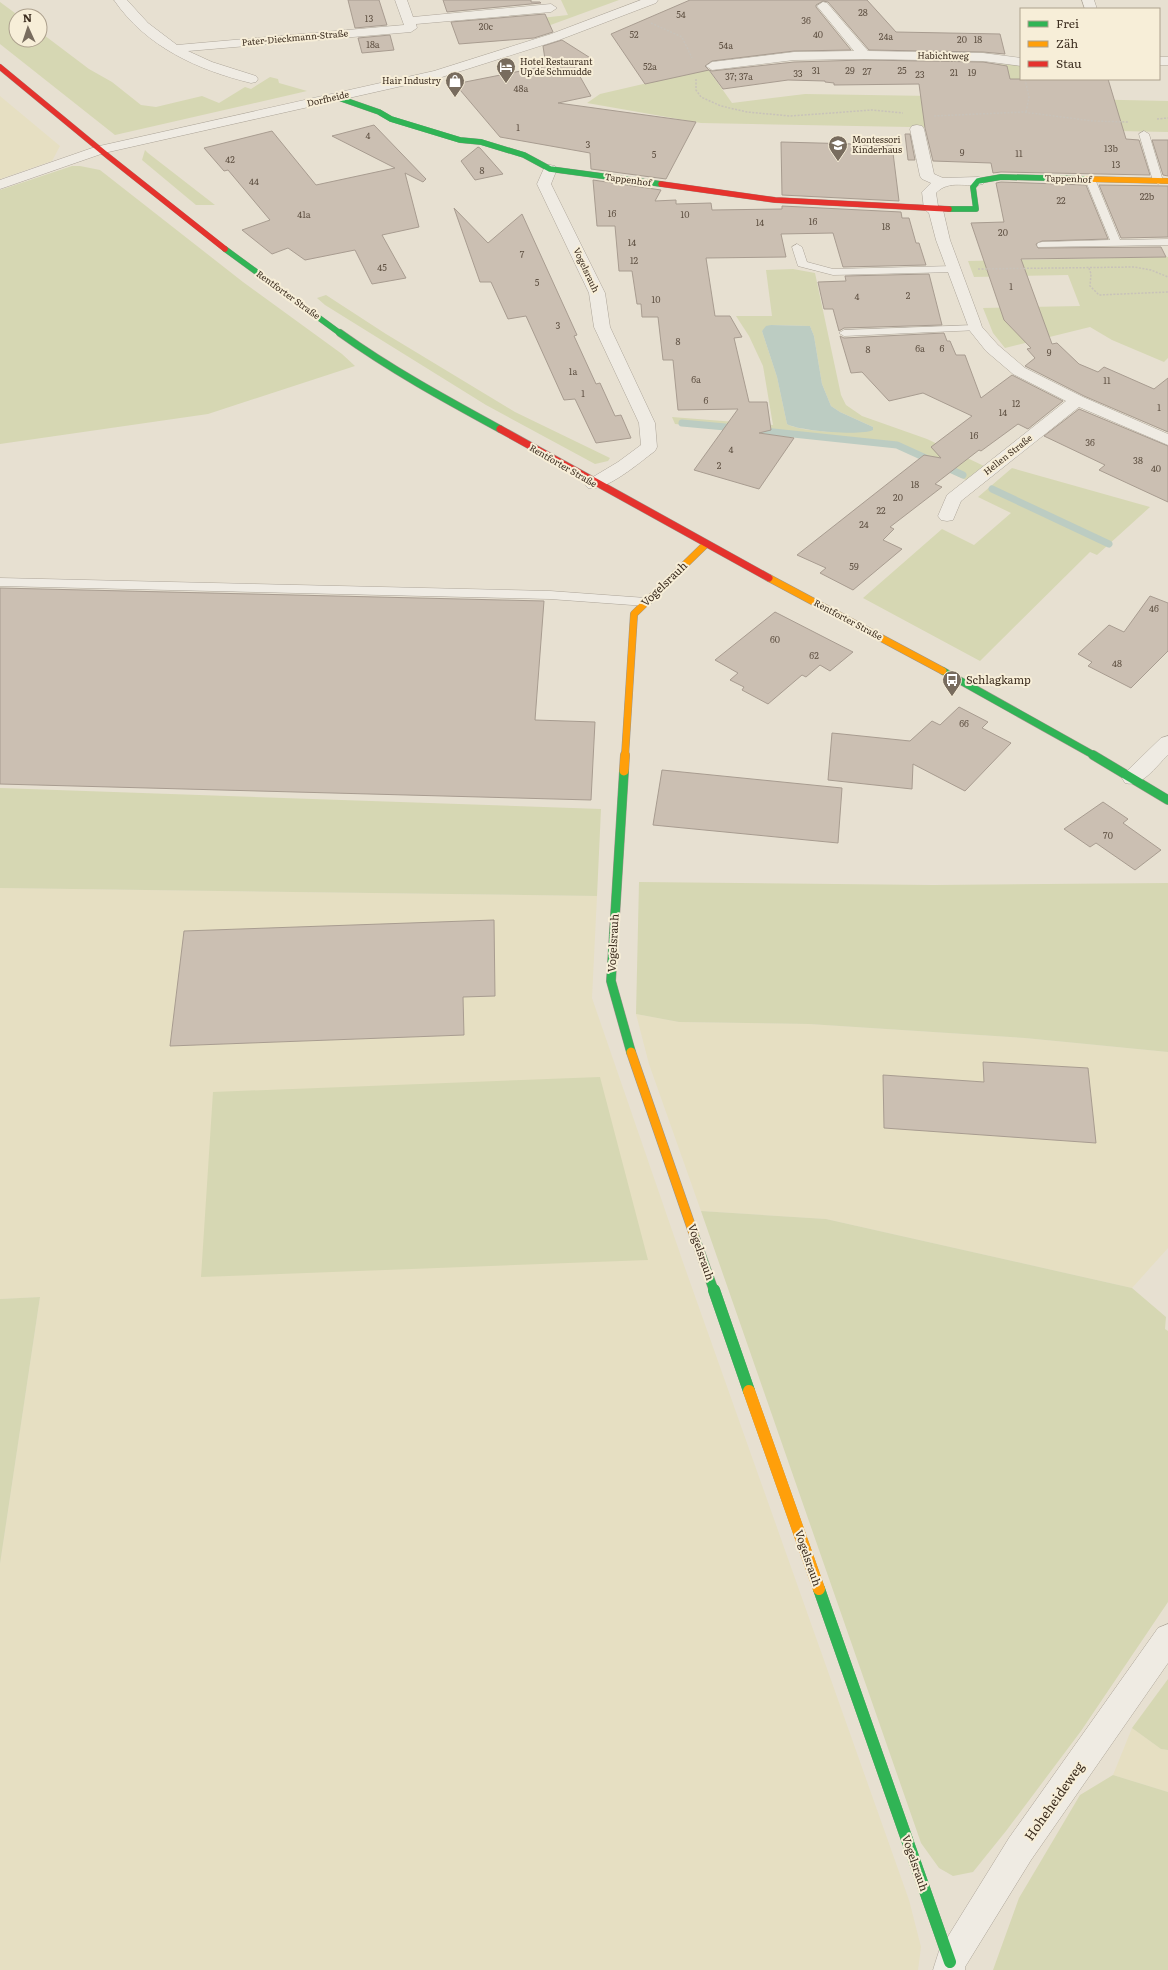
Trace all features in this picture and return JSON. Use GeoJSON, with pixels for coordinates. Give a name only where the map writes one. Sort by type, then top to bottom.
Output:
{"type":"FeatureCollection","features":[{"type":"Feature","properties":{"kind":"street"},"geometry":{"type":"LineString","coordinates":[[120,0],[140,22],[172,49],[194,60],[251,79]]}},
{"type":"Feature","properties":{"kind":"street"},"geometry":{"type":"LineString","coordinates":[[401,0],[409,21],[551,8]]}},
{"type":"Feature","properties":{"kind":"street"},"geometry":{"type":"LineString","coordinates":[[487,0],[493,13]]}},
{"type":"Feature","properties":{"kind":"street","name":"Dorfheide"},"geometry":{"type":"LineString","coordinates":[[0,185],[100,150],[437,74],[555,37],[652,0]]}},
{"type":"Feature","properties":{"kind":"street"},"geometry":{"type":"LineString","coordinates":[[823,6],[864,55]]}},
{"type":"Feature","properties":{"kind":"street","name":"Pater-Dieckmann-Straße"},"geometry":{"type":"LineString","coordinates":[[172,49],[411,28],[409,21]]}},
{"type":"Feature","properties":{"kind":"street","name":"Habichtweg"},"geometry":{"type":"LineString","coordinates":[[712,66],[794,56],[864,55],[983,57],[1020,62]]}},
{"type":"Feature","properties":{"kind":"street","name":"Rentforter Straße"},"geometry":{"type":"LineString","coordinates":[[0,68],[220,246],[368,353],[594,484],[705,545],[969,684],[1168,800]]}},
{"type":"Feature","properties":{"kind":"street","name":"Tappenhof"},"geometry":{"type":"LineString","coordinates":[[336,97],[379,112],[391,119],[460,140],[481,142],[524,155],[550,169],[775,200],[971,210],[976,209],[973,187],[978,181]]}},
{"type":"Feature","properties":{"kind":"street"},"geometry":{"type":"LineString","coordinates":[[917,129],[927,176],[941,182]]}},
{"type":"Feature","properties":{"kind":"street","name":"Vogelsrauh"},"geometry":{"type":"LineString","coordinates":[[550,169],[544,184],[597,293],[602,328],[647,423],[649,447],[624,466],[594,484]]}},
{"type":"Feature","properties":{"kind":"street","name":"Tappenhof"},"geometry":{"type":"LineString","coordinates":[[941,182],[948,180],[978,181],[1001,177],[1163,181]]}},
{"type":"Feature","properties":{"kind":"street"},"geometry":{"type":"LineString","coordinates":[[941,182],[933,186],[929,192],[943,240],[975,328],[992,348],[1019,371],[1077,400],[1168,440]]}},
{"type":"Feature","properties":{"kind":"street","name":"Hellen Straße"},"geometry":{"type":"LineString","coordinates":[[947,516],[953,499],[1077,400]]}},
{"type":"Feature","properties":{"kind":"street","name":"Vogelsrauh"},"geometry":{"type":"LineString","coordinates":[[705,545],[634,614],[610,981],[627,1039],[950,1966]]}},
{"type":"Feature","properties":{"kind":"street"},"geometry":{"type":"LineString","coordinates":[[1132,778],[1168,743]]}},
{"type":"Feature","properties":{"kind":"street","name":"Hoheheideweg"},"geometry":{"type":"LineString","coordinates":[[950,1966],[1020,1849],[1168,1638]]}},
{"type":"Feature","properties":{"kind":"lane","name":"Tappenhof"},"geometry":{"type":"LineString","coordinates":[[1144,134],[1163,181]]}},
{"type":"Feature","properties":{"kind":"lane"},"geometry":{"type":"LineString","coordinates":[[1090,179],[1116,243]]}},
{"type":"Feature","properties":{"kind":"lane"},"geometry":{"type":"LineString","coordinates":[[1042,245],[1168,242]]}},
{"type":"Feature","properties":{"kind":"lane"},"geometry":{"type":"LineString","coordinates":[[797,247],[802,264],[833,272],[954,269]]}},
{"type":"Feature","properties":{"kind":"lane"},"geometry":{"type":"LineString","coordinates":[[844,333],[975,328]]}},
{"type":"Feature","properties":{"kind":"lane"},"geometry":{"type":"LineString","coordinates":[[0,582],[550,595],[646,602]]}},
{"type":"Feature","properties":{"kind":"path"},"geometry":{"type":"LineString","coordinates":[[624,11],[682,37],[693,60]]}},
{"type":"Feature","properties":{"kind":"path"},"geometry":{"type":"LineString","coordinates":[[698,74],[694,88],[695,92],[700,96],[716,104],[749,113],[792,116],[868,110],[908,114]]}},
{"type":"Feature","properties":{"kind":"path"},"geometry":{"type":"LineString","coordinates":[[1025,80],[1028,97],[1026,112]]}},
{"type":"Feature","properties":{"kind":"path"},"geometry":{"type":"LineString","coordinates":[[933,116],[984,112],[1026,112],[1093,122],[1133,122]]}},
{"type":"Feature","properties":{"kind":"path"},"geometry":{"type":"LineString","coordinates":[[1154,120],[1168,118]]}},
{"type":"Feature","properties":{"kind":"path"},"geometry":{"type":"LineString","coordinates":[[954,269],[1134,267],[1151,270],[1168,277]]}},
{"type":"Feature","properties":{"kind":"path"},"geometry":{"type":"LineString","coordinates":[[1089,268],[1091,274],[1089,279],[1090,286],[1100,295],[1168,292]]}},
{"type":"Feature","properties":{"kind":"shaded area"},"geometry":{"type":"Polygon","coordinates":[[[0,96],[60,146],[52,161],[0,179],[0,96]]]}},
{"type":"Feature","properties":{"kind":"shaded area"},"geometry":{"type":"Polygon","coordinates":[[[766,326],[810,326],[814,336],[822,384],[831,406],[840,412],[873,427],[873,430],[867,432],[844,433],[816,431],[793,427],[787,424],[777,377],[762,331],[766,326]]]}},
{"type":"Feature","properties":{"kind":"shaded area"},"geometry":{"type":"Polygon","coordinates":[[[0,888],[597,896],[592,998],[685,1268],[909,1900],[921,1947],[918,1970],[0,1970],[0,1564],[40,1297],[0,1299],[0,888]]]}},
{"type":"Feature","properties":{"kind":"shaded area"},"geometry":{"type":"Polygon","coordinates":[[[636,1014],[679,1022],[809,1024],[1025,1038],[1168,1052],[1168,1248],[1132,1288],[826,1219],[701,1211],[649,1064],[636,1014]]]}},
{"type":"Feature","properties":{"kind":"shaded area"},"geometry":{"type":"Polygon","coordinates":[[[1132,1728],[1161,1749],[1168,1750],[1168,1792],[1113,1775],[1132,1728]]]}},
{"type":"Feature","properties":{"kind":"green space"},"geometry":{"type":"Polygon","coordinates":[[[561,0],[619,0],[545,27],[541,18],[568,15],[561,0]]]}},
{"type":"Feature","properties":{"kind":"green space"},"geometry":{"type":"Polygon","coordinates":[[[0,2],[8,8],[8,48],[48,48],[48,38],[89,69],[112,82],[141,105],[156,107],[202,96],[219,103],[245,87],[251,89],[270,77],[278,79],[279,83],[307,91],[115,135],[0,44],[0,2]]]}},
{"type":"Feature","properties":{"kind":"green space"},"geometry":{"type":"Polygon","coordinates":[[[989,64],[1020,65],[1020,80],[1022,80],[1032,98],[1168,101],[1168,132],[701,123],[587,103],[600,94],[708,69],[732,103],[805,94],[995,97],[989,64]]]}},
{"type":"Feature","properties":{"kind":"green space"},"geometry":{"type":"Polygon","coordinates":[[[145,150],[215,205],[196,205],[142,160],[145,150]]]}},
{"type":"Feature","properties":{"kind":"green space"},"geometry":{"type":"Polygon","coordinates":[[[72,166],[100,170],[243,282],[342,354],[355,366],[208,414],[0,444],[0,190],[72,166]]]}},
{"type":"Feature","properties":{"kind":"green space"},"geometry":{"type":"Polygon","coordinates":[[[1168,257],[1168,358],[1164,362],[1112,340],[1090,327],[1005,348],[993,333],[983,308],[1080,306],[1068,275],[974,277],[968,261],[1168,257]]]}},
{"type":"Feature","properties":{"kind":"green space"},"geometry":{"type":"Polygon","coordinates":[[[793,269],[815,273],[841,395],[846,405],[862,416],[927,439],[984,466],[966,480],[895,447],[675,424],[672,417],[773,425],[763,366],[749,336],[736,316],[772,316],[766,270],[793,269]],[[771,325],[762,331],[777,377],[787,424],[794,427],[816,431],[854,432],[873,430],[873,427],[840,412],[831,406],[822,384],[814,336],[810,326],[771,325]]]}},
{"type":"Feature","properties":{"kind":"green space"},"geometry":{"type":"Polygon","coordinates":[[[326,295],[386,334],[515,412],[610,458],[608,461],[595,464],[486,405],[325,305],[317,298],[326,295]]]}},
{"type":"Feature","properties":{"kind":"green space"},"geometry":{"type":"Polygon","coordinates":[[[1012,468],[1150,507],[1097,555],[1090,552],[980,661],[863,598],[942,529],[974,545],[1011,513],[978,497],[1012,468]]]}},
{"type":"Feature","properties":{"kind":"green space"},"geometry":{"type":"Polygon","coordinates":[[[0,788],[601,809],[597,896],[0,888],[0,788]]]}},
{"type":"Feature","properties":{"kind":"green space"},"geometry":{"type":"Polygon","coordinates":[[[639,882],[933,885],[1168,883],[1168,1052],[1025,1038],[809,1024],[679,1022],[636,1014],[639,882]]]}},
{"type":"Feature","properties":{"kind":"green space"},"geometry":{"type":"Polygon","coordinates":[[[600,1077],[648,1260],[201,1277],[213,1092],[600,1077]]]}},
{"type":"Feature","properties":{"kind":"green space"},"geometry":{"type":"Polygon","coordinates":[[[701,1211],[826,1219],[1132,1288],[1166,1317],[1165,1329],[1168,1331],[1168,1602],[1081,1731],[1006,1831],[973,1872],[953,1876],[939,1868],[921,1843],[701,1211]]]}},
{"type":"Feature","properties":{"kind":"green space"},"geometry":{"type":"Polygon","coordinates":[[[40,1297],[0,1564],[0,1299],[40,1297]]]}},
{"type":"Feature","properties":{"kind":"green space"},"geometry":{"type":"Polygon","coordinates":[[[1168,1679],[1168,1750],[1161,1749],[1132,1728],[1168,1679]]]}},
{"type":"Feature","properties":{"kind":"green space"},"geometry":{"type":"Polygon","coordinates":[[[1113,1775],[1168,1792],[1168,1970],[993,1970],[1019,1898],[1080,1795],[1113,1775]]]}},
{"type":"Feature","properties":{"kind":"building"},"geometry":{"type":"Polygon","coordinates":[[[348,0],[379,0],[387,25],[355,28],[348,0]]]}},
{"type":"Feature","properties":{"kind":"building"},"geometry":{"type":"Polygon","coordinates":[[[443,0],[531,0],[531,2],[541,3],[447,12],[443,0]]]}},
{"type":"Feature","properties":{"kind":"building"},"geometry":{"type":"Polygon","coordinates":[[[690,0],[867,0],[896,32],[1000,34],[1005,54],[983,52],[869,50],[828,2],[823,1],[816,5],[816,7],[851,50],[794,51],[712,61],[705,66],[709,70],[645,84],[611,34],[690,0]]]}},
{"type":"Feature","properties":{"kind":"building"},"geometry":{"type":"Polygon","coordinates":[[[545,14],[553,32],[534,38],[459,44],[451,22],[545,14]]]}},
{"type":"Feature","properties":{"kind":"building"},"geometry":{"type":"Polygon","coordinates":[[[390,35],[394,50],[362,53],[358,38],[390,35]]]}},
{"type":"Feature","properties":{"kind":"building"},"geometry":{"type":"Polygon","coordinates":[[[562,40],[592,59],[574,66],[591,96],[558,103],[696,122],[666,179],[591,169],[590,153],[500,137],[455,84],[546,66],[543,46],[562,40]]]}},
{"type":"Feature","properties":{"kind":"building"},"geometry":{"type":"Polygon","coordinates":[[[864,60],[983,62],[1007,66],[1010,79],[1108,80],[1126,139],[1139,140],[1150,175],[993,173],[991,163],[933,161],[925,128],[919,84],[834,85],[834,83],[825,81],[788,80],[723,89],[709,70],[712,71],[794,62],[864,60]]]}},
{"type":"Feature","properties":{"kind":"building"},"geometry":{"type":"Polygon","coordinates":[[[374,125],[426,179],[423,182],[405,173],[419,227],[382,235],[406,278],[372,284],[355,250],[305,260],[288,248],[272,254],[242,230],[270,220],[228,170],[224,171],[204,148],[272,131],[316,185],[395,168],[332,136],[374,125]]]}},
{"type":"Feature","properties":{"kind":"building"},"geometry":{"type":"Polygon","coordinates":[[[905,134],[910,134],[915,160],[908,160],[905,134]]]}},
{"type":"Feature","properties":{"kind":"building"},"geometry":{"type":"Polygon","coordinates":[[[1152,140],[1168,140],[1168,176],[1163,175],[1152,140]]]}},
{"type":"Feature","properties":{"kind":"building","name":"Montessori Kinderhaus"},"geometry":{"type":"Polygon","coordinates":[[[781,142],[892,145],[899,201],[782,195],[781,142]]]}},
{"type":"Feature","properties":{"kind":"building"},"geometry":{"type":"Polygon","coordinates":[[[478,147],[503,174],[475,180],[461,161],[478,147]]]}},
{"type":"Feature","properties":{"kind":"building"},"geometry":{"type":"Polygon","coordinates":[[[593,180],[661,190],[655,201],[676,200],[676,204],[711,203],[712,210],[782,209],[782,206],[901,212],[902,218],[909,218],[916,243],[919,243],[926,265],[843,267],[833,233],[781,234],[786,257],[706,258],[715,316],[730,316],[742,337],[734,338],[749,402],[767,402],[771,430],[759,433],[794,438],[759,489],[694,470],[738,409],[678,410],[673,360],[663,360],[658,317],[642,317],[641,304],[637,304],[632,271],[619,271],[615,226],[597,226],[593,180]]]}},
{"type":"Feature","properties":{"kind":"building"},"geometry":{"type":"Polygon","coordinates":[[[996,183],[1086,185],[1108,239],[1042,241],[1036,244],[1038,248],[1161,247],[1166,257],[1021,259],[1052,344],[1057,343],[1079,364],[1098,372],[1104,367],[1154,389],[1168,378],[1168,432],[1084,396],[1025,366],[1035,358],[1027,349],[1031,348],[1004,320],[971,223],[1004,222],[996,183]]]}},
{"type":"Feature","properties":{"kind":"building"},"geometry":{"type":"Polygon","coordinates":[[[1099,185],[1168,186],[1168,237],[1121,238],[1099,185]]]}},
{"type":"Feature","properties":{"kind":"building"},"geometry":{"type":"Polygon","coordinates":[[[454,208],[488,243],[522,214],[577,335],[574,336],[596,384],[600,383],[615,416],[621,415],[631,438],[596,443],[575,399],[564,400],[526,316],[508,319],[491,282],[480,282],[454,208]]]}},
{"type":"Feature","properties":{"kind":"building"},"geometry":{"type":"Polygon","coordinates":[[[929,274],[942,325],[844,328],[839,331],[833,309],[824,309],[818,282],[846,281],[845,276],[929,274]]]}},
{"type":"Feature","properties":{"kind":"building"},"geometry":{"type":"Polygon","coordinates":[[[944,333],[947,341],[950,341],[956,355],[965,355],[981,398],[1012,375],[1063,401],[1028,429],[1018,424],[981,451],[979,450],[935,484],[942,487],[890,527],[894,529],[883,540],[902,549],[853,590],[820,573],[826,568],[797,555],[924,455],[941,458],[931,447],[972,416],[923,393],[889,401],[862,372],[851,373],[840,336],[844,338],[944,333]]]}},
{"type":"Feature","properties":{"kind":"building"},"geometry":{"type":"Polygon","coordinates":[[[1079,409],[1168,446],[1168,502],[1099,470],[1105,465],[1044,436],[1079,409]]]}},
{"type":"Feature","properties":{"kind":"building"},"geometry":{"type":"Polygon","coordinates":[[[0,588],[544,601],[535,720],[595,722],[591,800],[0,784],[0,588]]]}},
{"type":"Feature","properties":{"kind":"building"},"geometry":{"type":"Polygon","coordinates":[[[1150,596],[1168,603],[1168,651],[1131,688],[1088,666],[1092,662],[1078,654],[1109,625],[1124,632],[1150,596]]]}},
{"type":"Feature","properties":{"kind":"building"},"geometry":{"type":"Polygon","coordinates":[[[775,612],[853,652],[830,671],[820,665],[806,677],[802,675],[768,704],[742,690],[744,687],[730,680],[738,673],[715,660],[775,612]]]}},
{"type":"Feature","properties":{"kind":"building"},"geometry":{"type":"Polygon","coordinates":[[[959,707],[988,722],[982,728],[1011,743],[965,791],[913,764],[912,789],[828,780],[832,733],[910,741],[932,721],[940,725],[959,707]]]}},
{"type":"Feature","properties":{"kind":"building"},"geometry":{"type":"Polygon","coordinates":[[[662,770],[842,788],[838,843],[653,825],[662,770]]]}},
{"type":"Feature","properties":{"kind":"building"},"geometry":{"type":"Polygon","coordinates":[[[1103,802],[1128,819],[1123,823],[1161,850],[1135,870],[1096,843],[1090,847],[1064,829],[1103,802]]]}},
{"type":"Feature","properties":{"kind":"building"},"geometry":{"type":"Polygon","coordinates":[[[494,920],[495,996],[463,997],[464,1035],[170,1046],[184,931],[494,920]]]}},
{"type":"Feature","properties":{"kind":"building"},"geometry":{"type":"Polygon","coordinates":[[[983,1062],[1088,1068],[1096,1143],[884,1128],[883,1075],[984,1082],[983,1062]]]}},
{"type":"Feature","properties":{"kind":"waterway"},"geometry":{"type":"LineString","coordinates":[[682,423],[736,428]]}},
{"type":"Feature","properties":{"kind":"waterway"},"geometry":{"type":"LineString","coordinates":[[755,430],[897,445],[963,475]]}},
{"type":"Feature","properties":{"kind":"waterway"},"geometry":{"type":"LineString","coordinates":[[992,489],[1109,544]]}},
{"type":"Feature","properties":{"kind":"traffic: fast"},"geometry":{"type":"LineString","coordinates":[[336,97],[379,112],[391,119],[460,140],[481,142],[524,155],[550,169],[661,184]]}},
{"type":"Feature","properties":{"kind":"traffic: fast"},"geometry":{"type":"LineString","coordinates":[[949,209],[976,209],[973,187],[978,181],[1001,177],[1086,179]]}},
{"type":"Feature","properties":{"kind":"traffic: fast"},"geometry":{"type":"LineString","coordinates":[[225,249],[368,353],[421,385],[500,429]]}},
{"type":"Feature","properties":{"kind":"traffic: fast"},"geometry":{"type":"LineString","coordinates":[[943,671],[1088,752],[1168,800]]}},
{"type":"Feature","properties":{"kind":"traffic: fast"},"geometry":{"type":"LineString","coordinates":[[624,771],[611,981],[631,1052]]}},
{"type":"Feature","properties":{"kind":"traffic: fast"},"geometry":{"type":"LineString","coordinates":[[694,1235],[749,1391]]}},
{"type":"Feature","properties":{"kind":"traffic: fast"},"geometry":{"type":"LineString","coordinates":[[819,1589],[950,1962]]}},
{"type":"Feature","properties":{"kind":"traffic: slow"},"geometry":{"type":"LineString","coordinates":[[1086,179],[1168,181]]}},
{"type":"Feature","properties":{"kind":"traffic: slow"},"geometry":{"type":"LineString","coordinates":[[624,771],[634,614],[705,545]]}},
{"type":"Feature","properties":{"kind":"traffic: slow"},"geometry":{"type":"LineString","coordinates":[[769,578],[943,671]]}},
{"type":"Feature","properties":{"kind":"traffic: slow"},"geometry":{"type":"LineString","coordinates":[[631,1052],[694,1235]]}},
{"type":"Feature","properties":{"kind":"traffic: slow"},"geometry":{"type":"LineString","coordinates":[[749,1391],[819,1589]]}},
{"type":"Feature","properties":{"kind":"traffic: jam"},"geometry":{"type":"LineString","coordinates":[[0,67],[109,157],[225,249]]}},
{"type":"Feature","properties":{"kind":"traffic: jam"},"geometry":{"type":"LineString","coordinates":[[661,184],[775,200],[949,209]]}},
{"type":"Feature","properties":{"kind":"traffic: jam"},"geometry":{"type":"LineString","coordinates":[[500,429],[593,482],[769,578]]}},
{"type":"Feature","properties":{"kind":"place","name":"Hotel Restaurant Up de Schmudde"},"geometry":{"type":"Point","coordinates":[506,84]}},
{"type":"Feature","properties":{"kind":"place","name":"Hair Industry"},"geometry":{"type":"Point","coordinates":[455,98]}},
{"type":"Feature","properties":{"kind":"place","name":"Montessori Kinderhaus"},"geometry":{"type":"Point","coordinates":[838,162]}},
{"type":"Feature","properties":{"kind":"place","name":"Schlagkamp"},"geometry":{"type":"Point","coordinates":[952,697]}}]}
